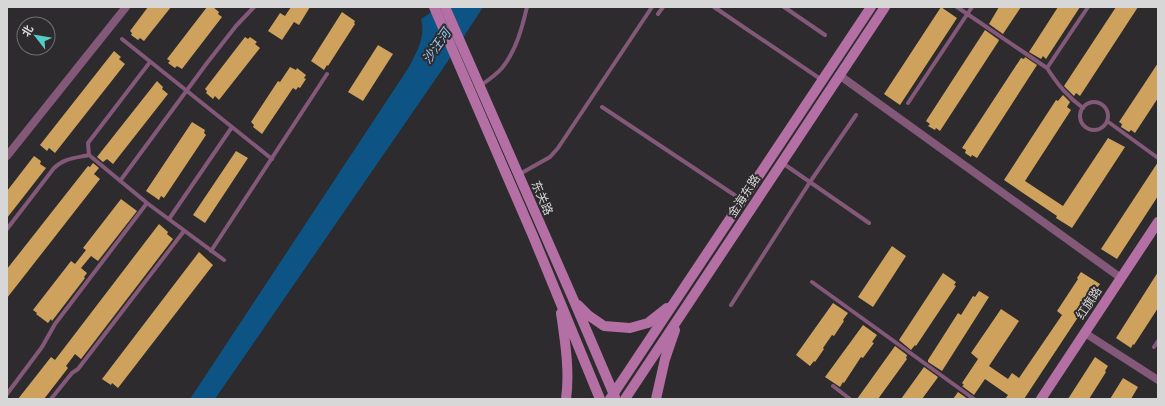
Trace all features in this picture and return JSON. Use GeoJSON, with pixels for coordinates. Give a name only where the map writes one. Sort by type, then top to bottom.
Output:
{"type":"FeatureCollection","features":[{"type":"Feature","properties":{"kind":"main road","name":"东关路"},"geometry":{"type":"LineString","coordinates":[[434,7],[533,236],[600,399]]}},
{"type":"Feature","properties":{"kind":"main road","name":"东关路"},"geometry":{"type":"LineString","coordinates":[[445,7],[574,301],[613,397]]}},
{"type":"Feature","properties":{"kind":"main road","name":"金海东路"},"geometry":{"type":"LineString","coordinates":[[613,397],[673,303],[871,7]]}},
{"type":"Feature","properties":{"kind":"main road","name":"金海东路"},"geometry":{"type":"LineString","coordinates":[[625,399],[885,7]]}},
{"type":"Feature","properties":{"kind":"main road","name":"红旗路"},"geometry":{"type":"LineString","coordinates":[[1041,399],[1158,222]]}},
{"type":"Feature","properties":{"kind":"main road"},"geometry":{"type":"LineString","coordinates":[[558,297],[566,348],[568,387],[566,399]]}},
{"type":"Feature","properties":{"kind":"main road"},"geometry":{"type":"LineString","coordinates":[[574,301],[588,315],[604,326],[630,328],[648,323],[673,303]]}},
{"type":"Feature","properties":{"kind":"main road"},"geometry":{"type":"LineString","coordinates":[[656,399],[665,359],[681,315]]}},
{"type":"Feature","properties":{"kind":"street"},"geometry":{"type":"LineString","coordinates":[[7,156],[126,7]]}},
{"type":"Feature","properties":{"kind":"street"},"geometry":{"type":"LineString","coordinates":[[839,75],[1121,278]]}},
{"type":"Feature","properties":{"kind":"street"},"geometry":{"type":"LineString","coordinates":[[1085,333],[1158,380]]}},
{"type":"Feature","properties":{"kind":"lane"},"geometry":{"type":"LineString","coordinates":[[120,181],[236,26],[254,7]]}},
{"type":"Feature","properties":{"kind":"lane"},"geometry":{"type":"LineString","coordinates":[[480,87],[501,69],[507,61],[520,34],[528,7]]}},
{"type":"Feature","properties":{"kind":"lane"},"geometry":{"type":"LineString","coordinates":[[518,175],[550,157],[558,148],[652,7]]}},
{"type":"Feature","properties":{"kind":"lane"},"geometry":{"type":"LineString","coordinates":[[658,14],[663,7]]}},
{"type":"Feature","properties":{"kind":"lane"},"geometry":{"type":"LineString","coordinates":[[714,7],[822,80]]}},
{"type":"Feature","properties":{"kind":"lane"},"geometry":{"type":"LineString","coordinates":[[784,7],[826,35]]}},
{"type":"Feature","properties":{"kind":"lane"},"geometry":{"type":"LineString","coordinates":[[956,7],[1048,68],[1054,80],[1067,96],[1083,108]]}},
{"type":"Feature","properties":{"kind":"lane"},"geometry":{"type":"LineString","coordinates":[[908,103],[972,7]]}},
{"type":"Feature","properties":{"kind":"lane"},"geometry":{"type":"LineString","coordinates":[[1048,68],[1088,7]]}},
{"type":"Feature","properties":{"kind":"lane"},"geometry":{"type":"LineString","coordinates":[[122,39],[272,159]]}},
{"type":"Feature","properties":{"kind":"lane"},"geometry":{"type":"LineString","coordinates":[[150,62],[88,143],[89,155],[147,203],[224,260]]}},
{"type":"Feature","properties":{"kind":"lane"},"geometry":{"type":"LineString","coordinates":[[211,251],[327,74]]}},
{"type":"Feature","properties":{"kind":"lane"},"geometry":{"type":"LineString","coordinates":[[1091,102],[1100,103],[1107,110],[1107,121],[1098,129],[1088,129],[1084,126],[1080,118],[1080,114],[1083,108],[1091,102]]}},
{"type":"Feature","properties":{"kind":"lane"},"geometry":{"type":"LineString","coordinates":[[602,107],[742,200]]}},
{"type":"Feature","properties":{"kind":"lane"},"geometry":{"type":"LineString","coordinates":[[731,305],[810,182],[856,115]]}},
{"type":"Feature","properties":{"kind":"lane"},"geometry":{"type":"LineString","coordinates":[[1107,121],[1158,158]]}},
{"type":"Feature","properties":{"kind":"lane"},"geometry":{"type":"LineString","coordinates":[[169,219],[232,127]]}},
{"type":"Feature","properties":{"kind":"lane"},"geometry":{"type":"LineString","coordinates":[[7,229],[59,163],[89,155]]}},
{"type":"Feature","properties":{"kind":"lane"},"geometry":{"type":"LineString","coordinates":[[781,162],[869,223]]}},
{"type":"Feature","properties":{"kind":"lane"},"geometry":{"type":"LineString","coordinates":[[7,394],[42,347],[55,324],[147,203]]}},
{"type":"Feature","properties":{"kind":"lane"},"geometry":{"type":"LineString","coordinates":[[51,399],[72,373],[78,369],[184,231]]}},
{"type":"Feature","properties":{"kind":"lane"},"geometry":{"type":"LineString","coordinates":[[812,282],[974,399]]}},
{"type":"Feature","properties":{"kind":"lane"},"geometry":{"type":"LineString","coordinates":[[1154,346],[1158,341]]}},
{"type":"Feature","properties":{"kind":"lane"},"geometry":{"type":"LineString","coordinates":[[833,386],[850,399]]}},
{"type":"Feature","properties":{"kind":"water","name":"沙汪河"},"geometry":{"type":"Polygon","coordinates":[[[439,7],[483,7],[448,61],[215,399],[190,399],[409,67],[418,50],[422,38],[421,19],[439,7]]]}},
{"type":"Feature","properties":{"kind":"building"},"geometry":{"type":"Polygon","coordinates":[[[148,7],[171,7],[144,41],[140,38],[138,40],[131,35],[132,33],[130,31],[148,7]]]}},
{"type":"Feature","properties":{"kind":"building"},"geometry":{"type":"Polygon","coordinates":[[[207,7],[213,7],[222,17],[182,69],[177,66],[175,68],[168,63],[170,61],[167,59],[207,7]]]}},
{"type":"Feature","properties":{"kind":"building"},"geometry":{"type":"Polygon","coordinates":[[[291,7],[310,7],[299,25],[294,22],[282,40],[268,31],[280,13],[285,16],[291,7]]]}},
{"type":"Feature","properties":{"kind":"building"},"geometry":{"type":"Polygon","coordinates":[[[941,7],[957,18],[900,105],[884,94],[941,7]]]}},
{"type":"Feature","properties":{"kind":"building"},"geometry":{"type":"Polygon","coordinates":[[[999,7],[1021,7],[1003,34],[989,24],[999,7]]]}},
{"type":"Feature","properties":{"kind":"building"},"geometry":{"type":"Polygon","coordinates":[[[1058,7],[1080,7],[1046,59],[1043,56],[1041,59],[1029,52],[1058,7]]]}},
{"type":"Feature","properties":{"kind":"building"},"geometry":{"type":"Polygon","coordinates":[[[1116,7],[1138,7],[1080,96],[1076,93],[1074,96],[1064,86],[1116,7]]]}},
{"type":"Feature","properties":{"kind":"building"},"geometry":{"type":"Polygon","coordinates":[[[342,12],[355,21],[355,24],[324,70],[311,61],[342,12]]]}},
{"type":"Feature","properties":{"kind":"building"},"geometry":{"type":"Polygon","coordinates":[[[985,30],[999,40],[998,42],[940,131],[936,128],[935,130],[928,126],[930,124],[926,121],[985,30]]]}},
{"type":"Feature","properties":{"kind":"building"},"geometry":{"type":"Polygon","coordinates":[[[245,37],[248,39],[250,37],[257,42],[255,44],[260,48],[219,100],[215,96],[213,99],[206,93],[207,91],[205,89],[245,37]]]}},
{"type":"Feature","properties":{"kind":"building"},"geometry":{"type":"Polygon","coordinates":[[[378,45],[393,54],[363,101],[348,92],[378,45]]]}},
{"type":"Feature","properties":{"kind":"building"},"geometry":{"type":"Polygon","coordinates":[[[114,51],[121,57],[119,59],[125,64],[55,153],[49,148],[47,151],[40,145],[114,51]]]}},
{"type":"Feature","properties":{"kind":"building"},"geometry":{"type":"Polygon","coordinates":[[[1025,57],[1037,65],[977,158],[972,155],[971,157],[965,153],[966,150],[962,148],[1021,58],[1024,59],[1025,57]]]}},
{"type":"Feature","properties":{"kind":"building"},"geometry":{"type":"Polygon","coordinates":[[[1158,63],[1158,98],[1135,133],[1131,130],[1129,132],[1121,127],[1122,124],[1119,122],[1158,63]]]}},
{"type":"Feature","properties":{"kind":"building"},"geometry":{"type":"Polygon","coordinates":[[[290,67],[296,70],[297,68],[306,75],[304,78],[306,79],[300,88],[298,87],[296,90],[293,88],[262,134],[253,127],[254,125],[251,122],[278,81],[280,82],[290,67]]]}},
{"type":"Feature","properties":{"kind":"building"},"geometry":{"type":"Polygon","coordinates":[[[157,81],[163,87],[162,89],[168,94],[113,164],[107,159],[103,162],[97,157],[157,81]]]}},
{"type":"Feature","properties":{"kind":"building"},"geometry":{"type":"Polygon","coordinates":[[[1063,95],[1070,102],[1067,107],[1071,110],[1025,181],[1063,206],[1108,138],[1125,147],[1072,228],[1004,180],[1056,100],[1058,101],[1063,95]]]}},
{"type":"Feature","properties":{"kind":"building"},"geometry":{"type":"Polygon","coordinates":[[[192,122],[205,130],[204,133],[206,135],[164,198],[161,196],[159,200],[146,191],[192,122]]]}},
{"type":"Feature","properties":{"kind":"building"},"geometry":{"type":"Polygon","coordinates":[[[236,151],[248,158],[205,223],[193,215],[236,151]]]}},
{"type":"Feature","properties":{"kind":"building"},"geometry":{"type":"Polygon","coordinates":[[[34,156],[41,161],[40,164],[46,168],[7,218],[7,191],[34,156]]]}},
{"type":"Feature","properties":{"kind":"building"},"geometry":{"type":"Polygon","coordinates":[[[1158,162],[1158,196],[1117,259],[1101,249],[1158,162]]]}},
{"type":"Feature","properties":{"kind":"building"},"geometry":{"type":"Polygon","coordinates":[[[93,163],[99,168],[94,174],[100,179],[7,298],[7,269],[88,166],[90,167],[93,163]]]}},
{"type":"Feature","properties":{"kind":"building"},"geometry":{"type":"Polygon","coordinates":[[[121,199],[137,211],[98,261],[91,256],[81,268],[87,273],[84,277],[85,278],[52,321],[51,319],[48,323],[33,310],[71,261],[75,264],[86,250],[83,248],[121,199]]]}},
{"type":"Feature","properties":{"kind":"building"},"geometry":{"type":"Polygon","coordinates":[[[159,224],[173,239],[81,359],[75,354],[66,366],[68,368],[44,399],[18,399],[51,357],[55,360],[159,224]]]}},
{"type":"Feature","properties":{"kind":"building"},"geometry":{"type":"Polygon","coordinates":[[[892,246],[906,256],[873,307],[858,297],[892,246]]]}},
{"type":"Feature","properties":{"kind":"building"},"geometry":{"type":"Polygon","coordinates":[[[199,252],[213,265],[118,388],[112,383],[111,385],[102,379],[199,252]]]}},
{"type":"Feature","properties":{"kind":"building"},"geometry":{"type":"Polygon","coordinates":[[[1081,272],[1100,284],[1024,399],[1005,399],[1008,395],[985,379],[974,395],[962,386],[964,385],[962,383],[978,359],[971,353],[1001,309],[1019,321],[989,366],[1008,379],[1012,373],[1019,378],[1062,315],[1057,311],[1081,272]]]}},
{"type":"Feature","properties":{"kind":"building"},"geometry":{"type":"Polygon","coordinates":[[[1158,272],[1158,308],[1131,348],[1116,338],[1158,272]]]}},
{"type":"Feature","properties":{"kind":"building"},"geometry":{"type":"Polygon","coordinates":[[[943,273],[956,282],[954,285],[956,286],[916,346],[915,345],[911,350],[899,340],[943,273]]]}},
{"type":"Feature","properties":{"kind":"building"},"geometry":{"type":"Polygon","coordinates":[[[979,291],[989,297],[942,371],[928,362],[928,360],[958,313],[961,315],[973,296],[975,297],[979,291]]]}},
{"type":"Feature","properties":{"kind":"building"},"geometry":{"type":"Polygon","coordinates":[[[833,303],[848,313],[834,336],[832,335],[815,362],[814,361],[810,366],[796,355],[833,303]]]}},
{"type":"Feature","properties":{"kind":"building"},"geometry":{"type":"Polygon","coordinates":[[[863,325],[877,335],[872,342],[874,343],[863,358],[861,357],[840,387],[825,377],[863,325]]]}},
{"type":"Feature","properties":{"kind":"building"},"geometry":{"type":"Polygon","coordinates":[[[895,346],[907,355],[907,359],[878,399],[857,399],[895,346]]]}},
{"type":"Feature","properties":{"kind":"building"},"geometry":{"type":"Polygon","coordinates":[[[1095,357],[1108,366],[1105,371],[1106,372],[1089,399],[1068,399],[1095,357]]]}},
{"type":"Feature","properties":{"kind":"building"},"geometry":{"type":"Polygon","coordinates":[[[924,367],[938,377],[936,380],[922,399],[901,399],[924,367]]]}},
{"type":"Feature","properties":{"kind":"building"},"geometry":{"type":"Polygon","coordinates":[[[1123,378],[1138,387],[1131,399],[1110,399],[1123,378]]]}},
{"type":"Feature","properties":{"kind":"building"},"geometry":{"type":"Polygon","coordinates":[[[958,392],[968,399],[953,399],[958,392]]]}}]}
